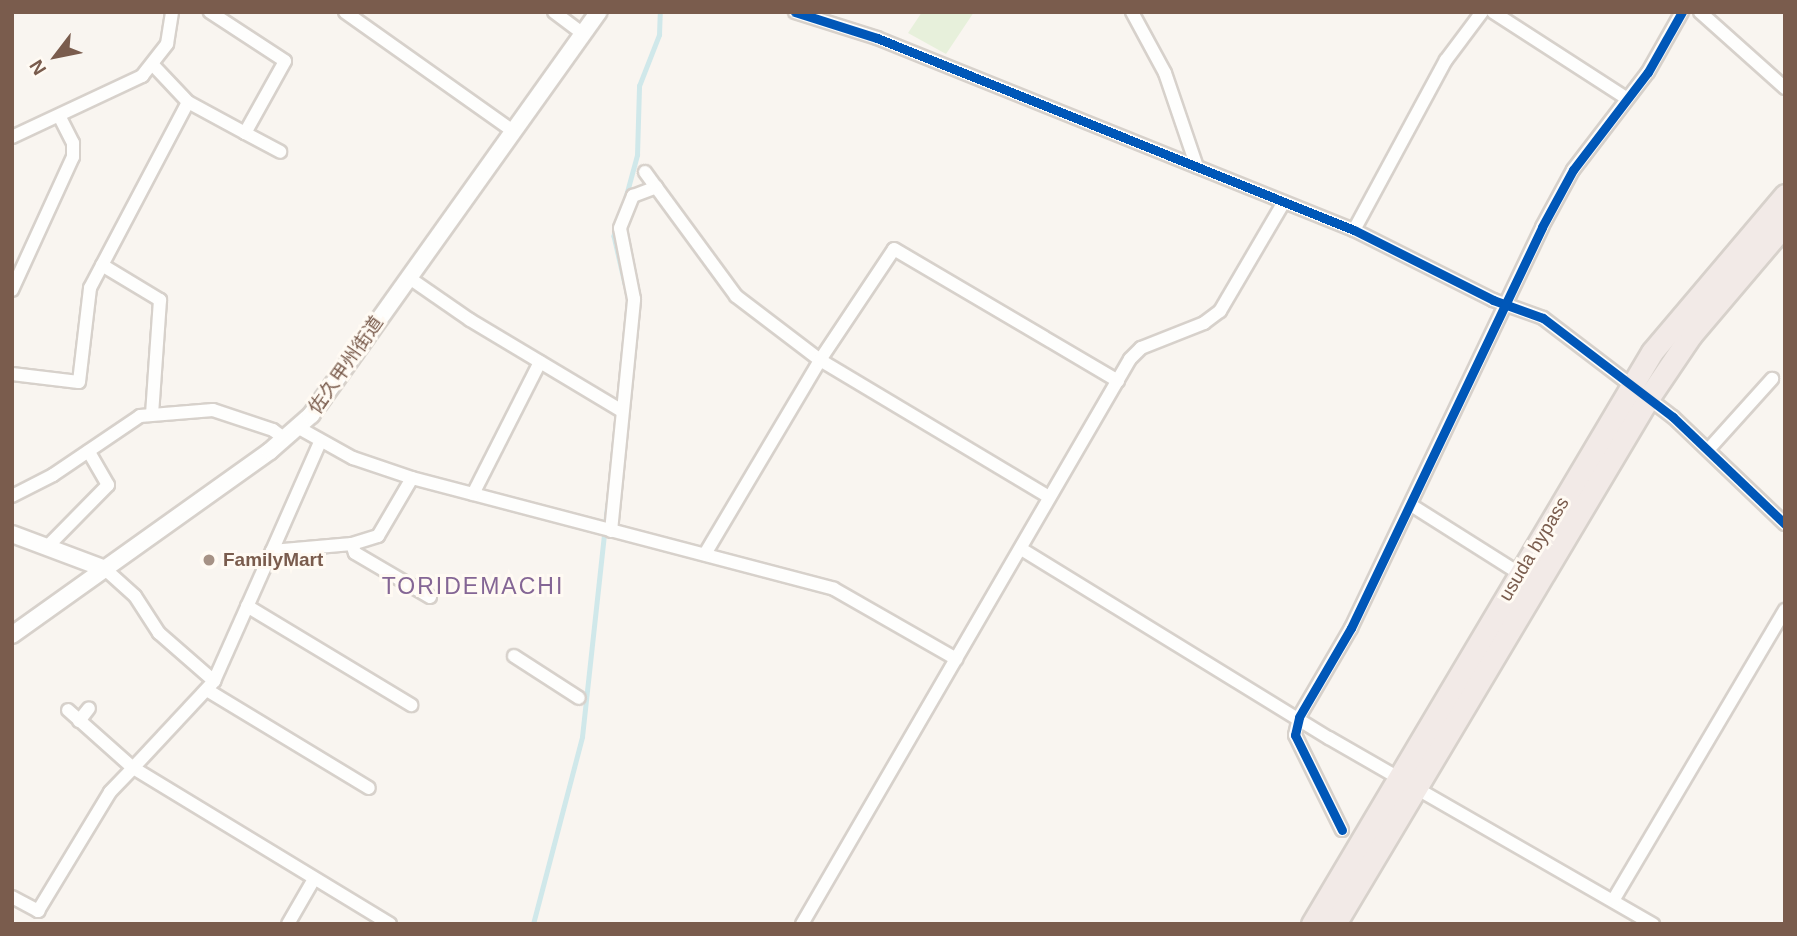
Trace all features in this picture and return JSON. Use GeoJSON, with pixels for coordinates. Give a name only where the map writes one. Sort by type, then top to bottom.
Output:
{"type":"FeatureCollection","features":[{"type":"Feature","properties":{"kind":"highway","name":"usuda bypass"},"geometry":{"type":"LineString","coordinates":[[1312,924],[1406,783],[1641,391],[1676,320],[1785,195]]}},
{"type":"Feature","properties":{"kind":"highway","name":"usuda bypass"},"geometry":{"type":"LineString","coordinates":[[1335,924],[1406,783],[1520,574],[1641,391],[1785,224]]}},
{"type":"Feature","properties":{"kind":"street"},"geometry":{"type":"LineString","coordinates":[[12,136],[126,85],[154,66],[167,44],[172,12]]}},
{"type":"Feature","properties":{"kind":"street"},"geometry":{"type":"LineString","coordinates":[[210,12],[285,61],[245,133]]}},
{"type":"Feature","properties":{"kind":"street"},"geometry":{"type":"LineString","coordinates":[[345,12],[513,131]]}},
{"type":"Feature","properties":{"kind":"street"},"geometry":{"type":"LineString","coordinates":[[554,12],[582,33]]}},
{"type":"Feature","properties":{"kind":"street","name":"佐久甲州街道"},"geometry":{"type":"LineString","coordinates":[[12,635],[299,428],[598,12]]}},
{"type":"Feature","properties":{"kind":"street"},"geometry":{"type":"LineString","coordinates":[[795,12],[877,38],[1354,230],[1507,305],[1543,318],[1641,391],[1708,450],[1785,524]]}},
{"type":"Feature","properties":{"kind":"street"},"geometry":{"type":"LineString","coordinates":[[1132,12],[1165,73],[1197,167]]}},
{"type":"Feature","properties":{"kind":"street"},"geometry":{"type":"LineString","coordinates":[[1354,230],[1446,60],[1482,12]]}},
{"type":"Feature","properties":{"kind":"street"},"geometry":{"type":"LineString","coordinates":[[1493,12],[1626,98]]}},
{"type":"Feature","properties":{"kind":"street"},"geometry":{"type":"LineString","coordinates":[[1342,830],[1296,734],[1299,717],[1351,628],[1542,227],[1573,170],[1648,72],[1682,12]]}},
{"type":"Feature","properties":{"kind":"street"},"geometry":{"type":"LineString","coordinates":[[1700,12],[1785,88]]}},
{"type":"Feature","properties":{"kind":"street"},"geometry":{"type":"LineString","coordinates":[[154,66],[188,102],[280,152]]}},
{"type":"Feature","properties":{"kind":"street"},"geometry":{"type":"LineString","coordinates":[[12,374],[79,382],[90,288],[188,102]]}},
{"type":"Feature","properties":{"kind":"street"},"geometry":{"type":"LineString","coordinates":[[12,290],[73,158],[73,143],[59,116]]}},
{"type":"Feature","properties":{"kind":"street"},"geometry":{"type":"LineString","coordinates":[[645,172],[736,296],[820,360],[1049,497]]}},
{"type":"Feature","properties":{"kind":"street"},"geometry":{"type":"LineString","coordinates":[[607,530],[634,299],[620,228],[633,196],[656,187]]}},
{"type":"Feature","properties":{"kind":"street"},"geometry":{"type":"LineString","coordinates":[[802,924],[956,659],[1023,550],[1049,497],[1135,352],[1203,323],[1220,311],[1284,202]]}},
{"type":"Feature","properties":{"kind":"street"},"geometry":{"type":"LineString","coordinates":[[705,554],[820,360],[894,249],[1118,381]]}},
{"type":"Feature","properties":{"kind":"street"},"geometry":{"type":"LineString","coordinates":[[102,265],[160,300],[152,414]]}},
{"type":"Feature","properties":{"kind":"street"},"geometry":{"type":"LineString","coordinates":[[408,277],[619,410]]}},
{"type":"Feature","properties":{"kind":"street"},"geometry":{"type":"LineString","coordinates":[[473,494],[540,362]]}},
{"type":"Feature","properties":{"kind":"street"},"geometry":{"type":"LineString","coordinates":[[1708,450],[1772,379]]}},
{"type":"Feature","properties":{"kind":"street"},"geometry":{"type":"LineString","coordinates":[[12,496],[88,451],[128,422],[152,414],[213,410],[238,416],[285,439]]}},
{"type":"Feature","properties":{"kind":"street"},"geometry":{"type":"LineString","coordinates":[[299,428],[320,442],[412,478],[834,589],[956,659]]}},
{"type":"Feature","properties":{"kind":"street"},"geometry":{"type":"LineString","coordinates":[[12,897],[38,911],[110,792],[210,686],[320,442]]}},
{"type":"Feature","properties":{"kind":"street"},"geometry":{"type":"LineString","coordinates":[[47,547],[108,485],[88,451]]}},
{"type":"Feature","properties":{"kind":"street"},"geometry":{"type":"LineString","coordinates":[[272,551],[352,544],[378,536],[412,478]]}},
{"type":"Feature","properties":{"kind":"street"},"geometry":{"type":"LineString","coordinates":[[1411,505],[1520,574]]}},
{"type":"Feature","properties":{"kind":"street"},"geometry":{"type":"LineString","coordinates":[[12,534],[105,569],[135,596],[159,633],[210,686],[369,788]]}},
{"type":"Feature","properties":{"kind":"street"},"geometry":{"type":"LineString","coordinates":[[352,544],[355,553],[430,597]]}},
{"type":"Feature","properties":{"kind":"street"},"geometry":{"type":"LineString","coordinates":[[1023,550],[1406,783],[1614,899],[1653,924]]}},
{"type":"Feature","properties":{"kind":"street"},"geometry":{"type":"LineString","coordinates":[[247,606],[411,705]]}},
{"type":"Feature","properties":{"kind":"street"},"geometry":{"type":"LineString","coordinates":[[1614,899],[1785,610]]}},
{"type":"Feature","properties":{"kind":"street"},"geometry":{"type":"LineString","coordinates":[[514,656],[579,698]]}},
{"type":"Feature","properties":{"kind":"street"},"geometry":{"type":"LineString","coordinates":[[79,721],[89,708]]}},
{"type":"Feature","properties":{"kind":"street"},"geometry":{"type":"LineString","coordinates":[[68,710],[133,768],[390,924]]}},
{"type":"Feature","properties":{"kind":"street"},"geometry":{"type":"LineString","coordinates":[[288,924],[314,879]]}},
{"type":"Feature","properties":{"kind":"green space"},"geometry":{"type":"Polygon","coordinates":[[[922,12],[974,12],[946,54],[908,33],[922,12]]]}},
{"type":"Feature","properties":{"kind":"waterway"},"geometry":{"type":"LineString","coordinates":[[624,203],[637,155],[639,86],[659,35],[660,12]]}},
{"type":"Feature","properties":{"kind":"waterway"},"geometry":{"type":"LineString","coordinates":[[616,228],[614,236],[625,284]]}},
{"type":"Feature","properties":{"kind":"waterway"},"geometry":{"type":"LineString","coordinates":[[533,924],[582,737],[607,505]]}},
{"type":"Feature","properties":{"kind":"cycle path"},"geometry":{"type":"LineString","coordinates":[[795,12],[877,38],[1354,230],[1493,300],[1543,318],[1673,417],[1785,524]]}},
{"type":"Feature","properties":{"kind":"cycle path"},"geometry":{"type":"LineString","coordinates":[[1342,830],[1295,735],[1299,717],[1351,628],[1542,227],[1573,170],[1648,72],[1682,12]]}},
{"type":"Feature","properties":{"kind":"place","name":"FamilyMart"},"geometry":{"type":"Point","coordinates":[209,560]}},
{"type":"Feature","properties":{"kind":"district","name":"TORIDEMACHI"},"geometry":{"type":"Point","coordinates":[473,586]}}]}
